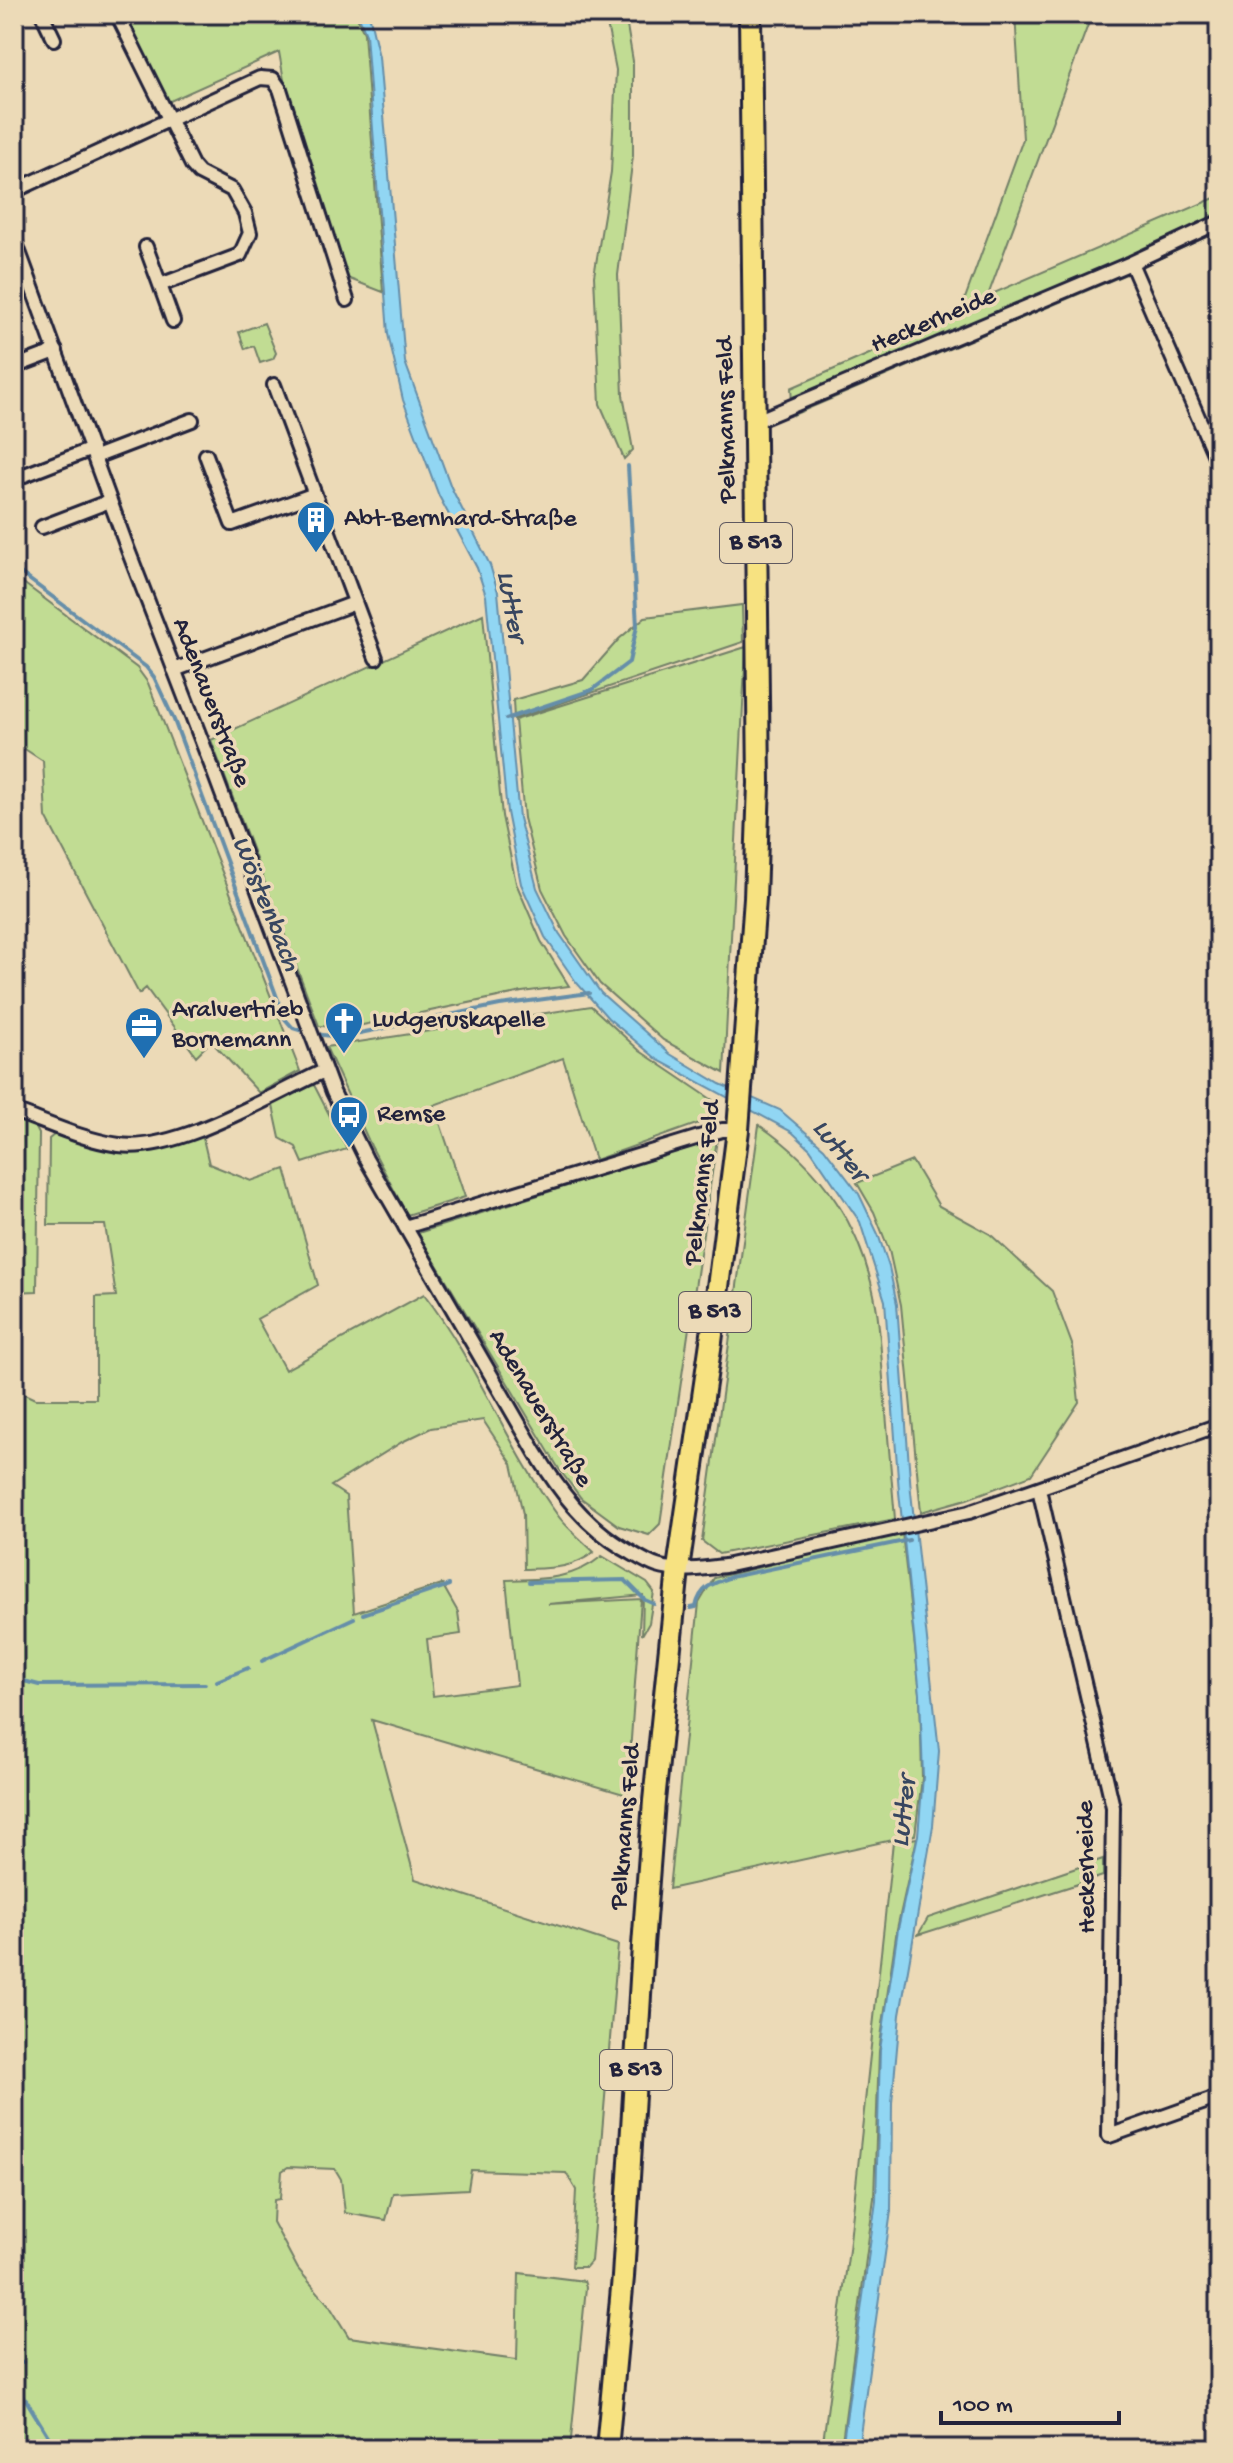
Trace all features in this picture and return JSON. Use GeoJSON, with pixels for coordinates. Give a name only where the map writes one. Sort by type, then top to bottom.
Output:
{"type":"FeatureCollection","features":[{"type":"Feature","properties":{"kind":"main road","name":"Pelkmanns Feld"},"geometry":{"type":"LineString","coordinates":[[607,2449],[623,2277],[652,1830],[678,1569],[711,1342],[738,1123],[755,898],[759,783],[750,14]]}},
{"type":"Feature","properties":{"kind":"street"},"geometry":{"type":"LineString","coordinates":[[42,14],[54,39]]}},
{"type":"Feature","properties":{"kind":"street"},"geometry":{"type":"LineString","coordinates":[[117,14],[192,165],[199,173],[232,190],[245,213],[250,233],[240,255],[160,285]]}},
{"type":"Feature","properties":{"kind":"street"},"geometry":{"type":"LineString","coordinates":[[14,191],[260,78],[273,79],[280,89],[347,300]]}},
{"type":"Feature","properties":{"kind":"street","name":"Heckerheide"},"geometry":{"type":"LineString","coordinates":[[754,422],[1131,263],[1219,222]]}},
{"type":"Feature","properties":{"kind":"street","name":"Adenauerstraße"},"geometry":{"type":"LineString","coordinates":[[14,238],[324,1071],[358,1145],[558,1489],[576,1511],[610,1540],[657,1566],[678,1569]]}},
{"type":"Feature","properties":{"kind":"street"},"geometry":{"type":"LineString","coordinates":[[146,247],[173,321]]}},
{"type":"Feature","properties":{"kind":"street"},"geometry":{"type":"LineString","coordinates":[[1131,263],[1219,465]]}},
{"type":"Feature","properties":{"kind":"street"},"geometry":{"type":"LineString","coordinates":[[14,367],[56,351]]}},
{"type":"Feature","properties":{"kind":"street"},"geometry":{"type":"LineString","coordinates":[[274,385],[376,658]]}},
{"type":"Feature","properties":{"kind":"street"},"geometry":{"type":"LineString","coordinates":[[14,479],[192,420]]}},
{"type":"Feature","properties":{"kind":"street"},"geometry":{"type":"LineString","coordinates":[[206,455],[232,524],[315,494]]}},
{"type":"Feature","properties":{"kind":"street"},"geometry":{"type":"LineString","coordinates":[[42,527],[110,501]]}},
{"type":"Feature","properties":{"kind":"street"},"geometry":{"type":"LineString","coordinates":[[174,670],[355,603]]}},
{"type":"Feature","properties":{"kind":"street"},"geometry":{"type":"LineString","coordinates":[[14,1111],[97,1141],[122,1146],[148,1144],[200,1130],[324,1071]]}},
{"type":"Feature","properties":{"kind":"street"},"geometry":{"type":"LineString","coordinates":[[405,1227],[738,1123]]}},
{"type":"Feature","properties":{"kind":"street"},"geometry":{"type":"LineString","coordinates":[[678,1569],[725,1566],[928,1523],[1039,1489],[1219,1425]]}},
{"type":"Feature","properties":{"kind":"street","name":"Heckerheide"},"geometry":{"type":"LineString","coordinates":[[1039,1489],[1113,1807],[1109,2136],[1219,2097]]}},
{"type":"Feature","properties":{"kind":"green space"},"geometry":{"type":"Polygon","coordinates":[[[125,14],[356,14],[364,33],[383,292],[347,278],[285,86],[279,52],[168,102],[125,14]]]}},
{"type":"Feature","properties":{"kind":"green space"},"geometry":{"type":"Polygon","coordinates":[[[605,14],[625,14],[633,61],[633,156],[618,275],[623,395],[633,450],[624,459],[600,404],[594,276],[611,172],[616,70],[605,14]]]}},
{"type":"Feature","properties":{"kind":"green space"},"geometry":{"type":"Polygon","coordinates":[[[1015,14],[1092,14],[986,301],[994,293],[1219,196],[1219,231],[1126,274],[793,415],[791,388],[959,315],[1023,139],[1015,14]]]}},
{"type":"Feature","properties":{"kind":"green space"},"geometry":{"type":"Polygon","coordinates":[[[264,323],[276,353],[273,359],[260,363],[254,346],[245,349],[239,332],[264,323]]]}},
{"type":"Feature","properties":{"kind":"green space"},"geometry":{"type":"Polygon","coordinates":[[[14,576],[137,668],[148,683],[300,1071],[259,1093],[211,1041],[196,1056],[146,988],[139,994],[46,817],[43,761],[14,742],[14,576]]]}},
{"type":"Feature","properties":{"kind":"green space"},"geometry":{"type":"Polygon","coordinates":[[[742,605],[743,642],[514,719],[513,700],[583,680],[619,639],[645,617],[742,605]]]}},
{"type":"Feature","properties":{"kind":"green space"},"geometry":{"type":"Polygon","coordinates":[[[483,614],[502,816],[516,883],[541,941],[569,986],[522,992],[353,1027],[319,1026],[211,740],[483,614]]]}},
{"type":"Feature","properties":{"kind":"green space"},"geometry":{"type":"Polygon","coordinates":[[[746,647],[724,1073],[663,1040],[600,984],[566,936],[542,889],[524,818],[515,720],[746,647]]]}},
{"type":"Feature","properties":{"kind":"green space"},"geometry":{"type":"Polygon","coordinates":[[[591,1006],[640,1051],[717,1103],[708,1120],[595,1160],[563,1058],[434,1105],[465,1197],[407,1215],[371,1146],[326,1047],[591,1006]]]}},
{"type":"Feature","properties":{"kind":"green space"},"geometry":{"type":"Polygon","coordinates":[[[314,1085],[347,1149],[303,1163],[296,1147],[280,1138],[272,1101],[299,1088],[314,1085]]]}},
{"type":"Feature","properties":{"kind":"green space"},"geometry":{"type":"Polygon","coordinates":[[[14,1120],[35,1126],[39,1134],[37,1291],[14,1292],[14,1120]]]}},
{"type":"Feature","properties":{"kind":"green space"},"geometry":{"type":"Polygon","coordinates":[[[759,1125],[782,1142],[821,1181],[837,1202],[861,1250],[877,1314],[895,1519],[719,1554],[702,1541],[759,1125]]]}},
{"type":"Feature","properties":{"kind":"green space"},"geometry":{"type":"Polygon","coordinates":[[[55,1134],[91,1146],[134,1151],[175,1144],[202,1134],[209,1164],[251,1181],[285,1169],[318,1285],[257,1319],[285,1370],[424,1294],[443,1321],[540,1490],[563,1522],[594,1552],[569,1565],[524,1569],[523,1514],[512,1464],[483,1420],[431,1428],[402,1442],[331,1486],[346,1496],[354,1613],[442,1584],[458,1612],[461,1634],[427,1639],[433,1696],[517,1685],[506,1580],[568,1574],[602,1556],[647,1583],[654,1592],[649,1623],[642,1635],[643,1595],[548,1604],[641,1599],[627,1795],[372,1720],[415,1879],[618,1945],[591,2261],[586,2267],[572,2267],[576,2190],[566,2173],[471,2170],[468,2189],[393,2193],[386,2220],[345,2213],[341,2179],[335,2169],[288,2167],[282,2171],[280,2199],[274,2200],[273,2222],[298,2269],[329,2305],[349,2337],[517,2360],[519,2273],[584,2281],[586,2287],[570,2449],[14,2449],[14,1389],[35,1399],[96,1399],[96,1297],[116,1296],[105,1225],[48,1225],[49,1139],[55,1134]]]}},
{"type":"Feature","properties":{"kind":"green space"},"geometry":{"type":"Polygon","coordinates":[[[717,1139],[660,1524],[649,1535],[619,1526],[581,1498],[559,1469],[418,1233],[717,1139]]]}},
{"type":"Feature","properties":{"kind":"green space"},"geometry":{"type":"Polygon","coordinates":[[[912,1161],[939,1206],[990,1234],[1052,1291],[1073,1347],[1079,1402],[1031,1475],[921,1512],[901,1305],[889,1250],[874,1212],[857,1183],[912,1161]]]}},
{"type":"Feature","properties":{"kind":"green space"},"geometry":{"type":"Polygon","coordinates":[[[902,1533],[920,1693],[922,1778],[915,1835],[669,1889],[699,1603],[714,1578],[902,1533]]]}},
{"type":"Feature","properties":{"kind":"green space"},"geometry":{"type":"Polygon","coordinates":[[[917,1838],[897,1929],[879,2051],[874,2198],[841,2449],[822,2449],[849,2250],[893,1842],[917,1838]]]}},
{"type":"Feature","properties":{"kind":"green space"},"geometry":{"type":"Polygon","coordinates":[[[1103,1859],[1103,1876],[918,1935],[928,1918],[1103,1859]]]}},
{"type":"Feature","properties":{"kind":"water"},"geometry":{"type":"Polygon","coordinates":[[[358,14],[369,14],[379,57],[405,362],[451,487],[490,565],[498,592],[519,818],[537,888],[559,933],[601,993],[670,1054],[720,1084],[780,1110],[824,1148],[859,1194],[878,1234],[897,1304],[911,1492],[939,1751],[933,1826],[900,2015],[892,2103],[891,2211],[858,2449],[842,2449],[876,2201],[880,2050],[898,1929],[918,1835],[923,1777],[920,1694],[899,1492],[885,1301],[860,1222],[810,1149],[792,1132],[658,1060],[608,1018],[576,982],[545,937],[521,884],[507,812],[486,596],[477,568],[439,496],[403,400],[388,334],[366,34],[358,14]]]}},
{"type":"Feature","properties":{"kind":"waterway"},"geometry":{"type":"LineString","coordinates":[[506,719],[592,690],[629,662],[637,626],[628,466]]}},
{"type":"Feature","properties":{"kind":"waterway","name":"Wöstenbach"},"geometry":{"type":"LineString","coordinates":[[14,568],[146,667],[154,677],[174,720],[285,1019],[293,1028],[306,1032]]}},
{"type":"Feature","properties":{"kind":"waterway","name":"Wöstenbach"},"geometry":{"type":"LineString","coordinates":[[315,1034],[340,1037],[500,1005],[589,993]]}},
{"type":"Feature","properties":{"kind":"waterway"},"geometry":{"type":"LineString","coordinates":[[691,1608],[696,1607],[701,1595],[718,1581],[909,1540]]}},
{"type":"Feature","properties":{"kind":"waterway"},"geometry":{"type":"LineString","coordinates":[[529,1582],[625,1580],[645,1600],[654,1604]]}},
{"type":"Feature","properties":{"kind":"waterway"},"geometry":{"type":"LineString","coordinates":[[363,1614],[449,1585]]}},
{"type":"Feature","properties":{"kind":"waterway"},"geometry":{"type":"LineString","coordinates":[[262,1661],[354,1618]]}},
{"type":"Feature","properties":{"kind":"waterway"},"geometry":{"type":"LineString","coordinates":[[217,1681],[248,1668]]}},
{"type":"Feature","properties":{"kind":"waterway"},"geometry":{"type":"LineString","coordinates":[[14,1673],[20,1680],[39,1685],[205,1684]]}},
{"type":"Feature","properties":{"kind":"waterway"},"geometry":{"type":"LineString","coordinates":[[14,2362],[23,2362]]}},
{"type":"Feature","properties":{"kind":"waterway"},"geometry":{"type":"LineString","coordinates":[[14,2390],[26,2400],[56,2449]]}},
{"type":"Feature","properties":{"kind":"place","name":"Abt-Bernhard-Straße"},"geometry":{"type":"Point","coordinates":[316,554]}},
{"type":"Feature","properties":{"kind":"place","name":"Ludgeruskapelle"},"geometry":{"type":"Point","coordinates":[344,1055]}},
{"type":"Feature","properties":{"kind":"place","name":"Aralvertrieb Bornemann"},"geometry":{"type":"Point","coordinates":[144,1060]}},
{"type":"Feature","properties":{"kind":"place","name":"Remse"},"geometry":{"type":"Point","coordinates":[349,1149]}},
{"type":"Feature","properties":{"kind":"water label","name":"Lutter"},"geometry":{"type":"Point","coordinates":[510,606]}},
{"type":"Feature","properties":{"kind":"water label","name":"Lutter"},"geometry":{"type":"Point","coordinates":[839,1151]}},
{"type":"Feature","properties":{"kind":"water label","name":"Lutter"},"geometry":{"type":"Point","coordinates":[905,1812]}}]}
